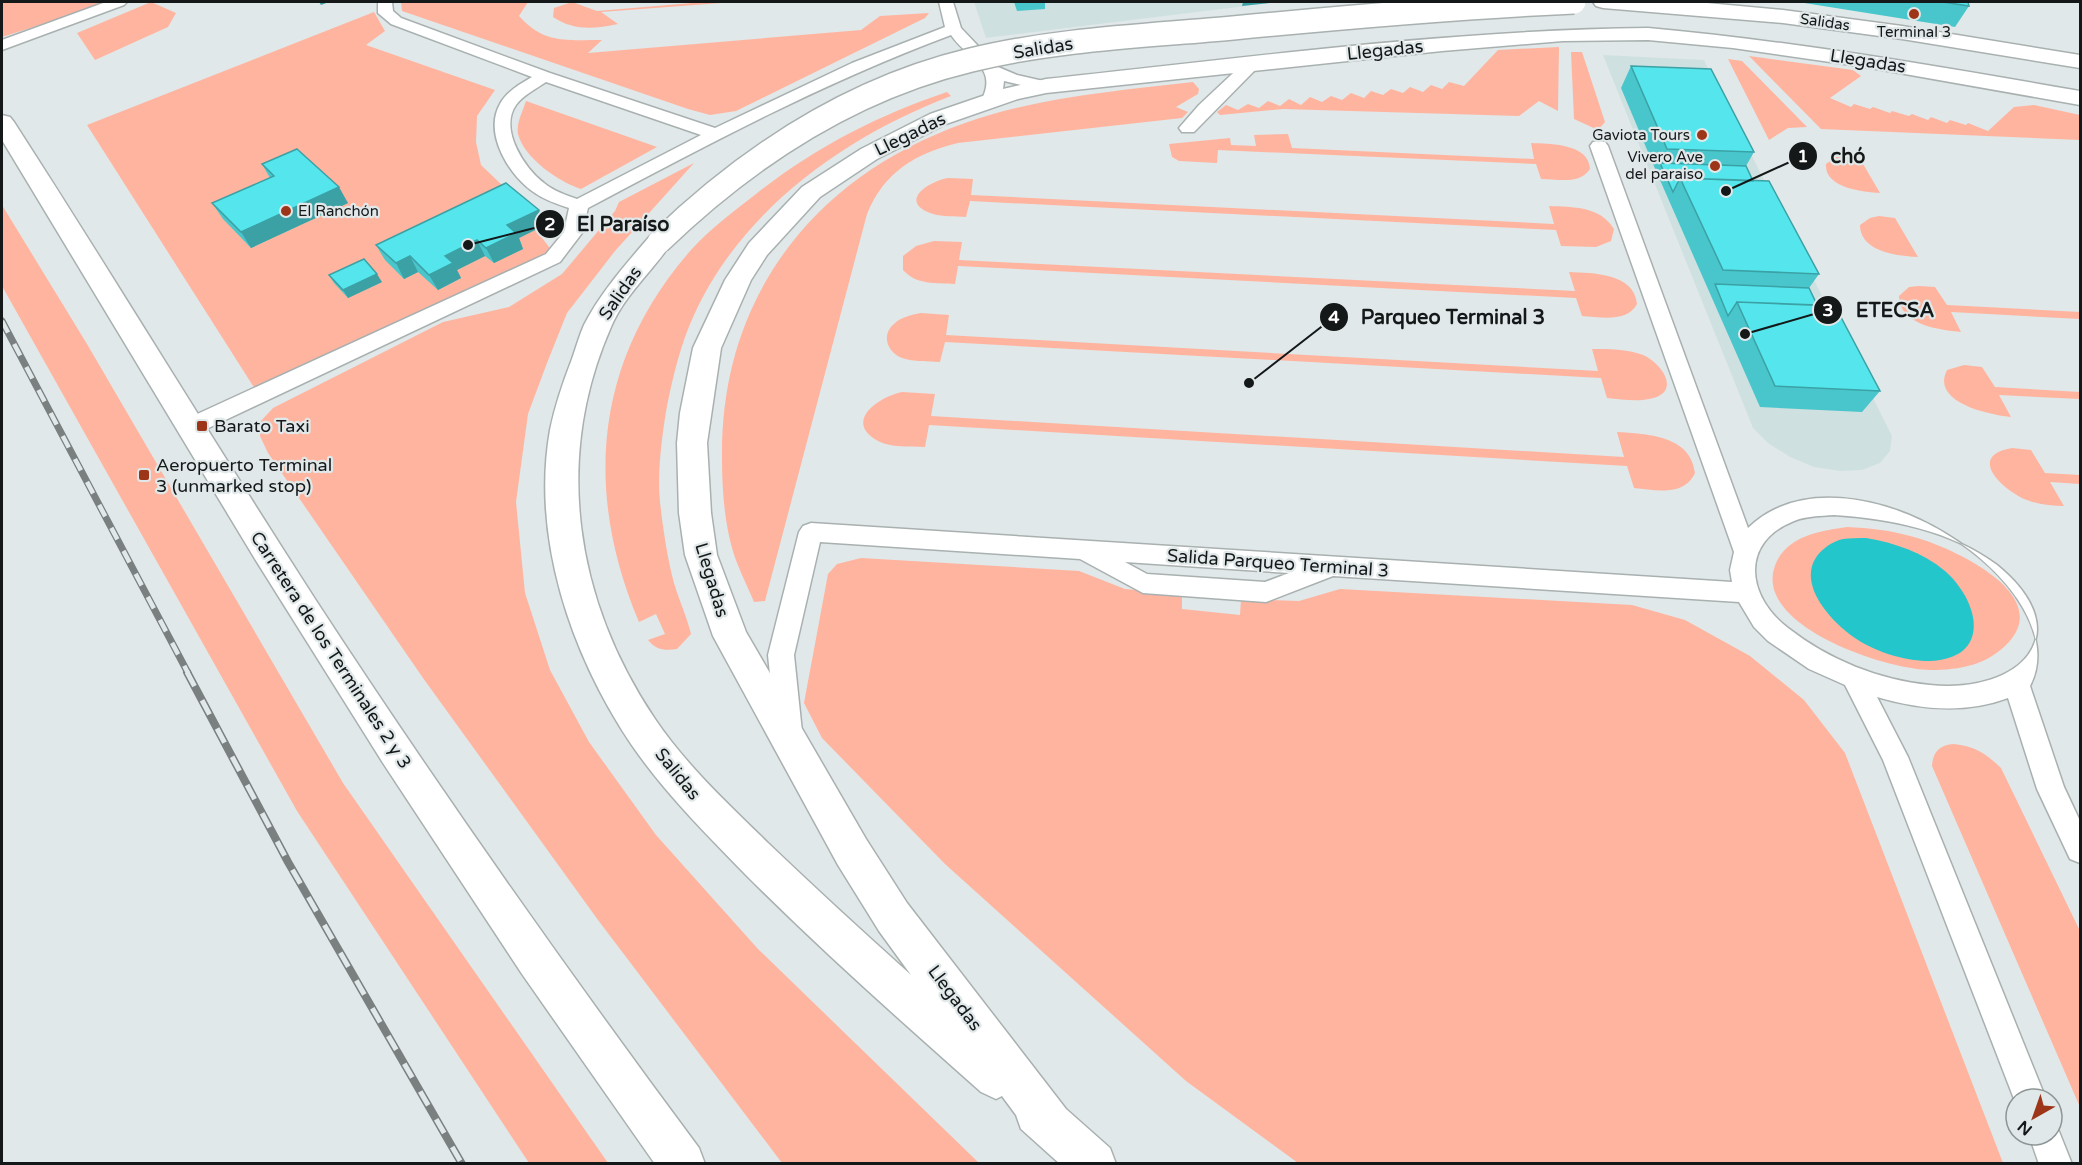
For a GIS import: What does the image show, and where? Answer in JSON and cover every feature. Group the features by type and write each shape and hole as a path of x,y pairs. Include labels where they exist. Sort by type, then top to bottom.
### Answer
{"main road":[{"name":"Salidas","path":"1052,1127 804,907 710,813 644,731 602,661 580,602 566,548 561,488 564,436 578,382 598,325 626,280 659,242 686,213 727,179 806,125 910,79 973,60 1078,43 1479,5 1574,2"},
{"name":"Salidas","path":"1603,2 1686,5 1765,13 1913,34 2080,62"},
{"name":"Llegadas","path":"1052,1127 893,917 852,852 790,746 730,636 701,555 695,513 692,443 707,348 738,280 758,249 811,192 833,175 890,142 938,119 989,101 1046,86 1431,45 1563,35 1648,34 1733,42 1865,60 2080,98"},
{"name":"Carretera de los Terminales 2 y 3","path":"2,122 306,613 437,813 583,1028 683,1164"},
{"path":"1052,1127 1094,1164"}],"lane":[{"path":"2,45 119,2"},
{"path":"386,2 386,13 396,21 544,76 716,134"},
{"path":"946,2 954,29 992,70 998,82 995,93 989,101"},
{"path":"544,76 509,102 504,118 506,144 533,184 555,197 579,205 756,114 905,46 954,29"},
{"path":"1188,128 1252,64"},
{"path":"992,70 1012,79 1046,86"},
{"path":"1599,146 1745,551"},
{"path":"190,427 553,258 573,233 579,205"},
{"path":"1834,506 1871,507 1910,516 1978,542 2010,563 2038,590 2053,615 2054,638 2046,656 2032,671 2016,682 1992,692 1967,697 1933,697 1894,690 1854,678 1817,660 1776,634 1745,593 1741,574 1745,551 1754,536 1785,515 1834,506"},
{"name":"Salida Parqueo Terminal 3","path":"790,746 781,655 811,532 1082,550 1143,583 1266,592 1332,566 1745,593"},
{"path":"1854,678 1894,757 2025,1087"},
{"path":"2016,682 2051,789 2080,850"},
{"path":"2049,1147 2056,1164"}],"shaded area":[{"path":"2,2 112,2 2,37"},
{"path":"151,2 176,13 168,27 95,60 77,33"},
{"path":"401,2 528,2 519,16 537,32 567,40 602,40 588,53 861,30 880,16 929,13 925,18 736,111 710,115 402,11"},
{"path":"572,2 597,11 704,2 735,2 601,12 618,24 592,28 576,27 553,17 554,8"},
{"path":"974,2 1278,2 986,38"},
{"path":"374,12 385,31 366,45 495,90 477,116 476,142 481,165 502,185 552,251 255,389 87,125"},
{"path":"1559,47 1558,111 1539,101 1519,116 1283,109 1220,115 1217,112 1226,105 1238,110 1248,104 1259,108 1268,101 1280,106 1289,99 1301,105 1310,97 1322,102 1331,96 1342,100 1351,93 1364,98 1371,91 1383,95 1391,89 1403,93 1410,87 1423,92 1431,85 1442,89 1449,82 1464,86 1498,50"},
{"path":"1571,52 1582,52 1605,122 1598,130 1574,119"},
{"path":"1603,55 1704,60 1892,436 1890,451 1880,463 1862,470 1840,471 1814,467 1790,457 1768,443 1753,428"},
{"path":"1749,56 1853,70 1861,76 1830,98 1851,107 1854,104 1890,113 1892,111 1909,116 1912,114 1928,120 1931,117 1947,123 1950,120 1966,125 1968,123 1988,131 2014,107 2034,105 2080,115 2080,140 1821,129"},
{"path":"1728,59 1742,61 1807,127 1788,128 1769,140"},
{"path":"1193,82 1199,89 1198,94 1176,107 1188,112 1182,118 958,143 928,152 915,159 903,166 882,187 867,214 765,601 754,602 734,555 725,514 722,458 726,399 738,345 758,295 786,250 822,210 863,175 911,146 965,123 1049,101"},
{"path":"947,92 951,96 873,132 836,155 801,181 769,210 740,242 715,277 694,315 681,348 669,395 659,479 661,512 669,563 691,634 677,649 658,648 648,640 665,634 656,614 639,622 621,573 610,524 606,475 608,427 618,381 634,336 659,292 691,250 739,207 801,162 847,134 896,111"},
{"path":"526,101 657,147 581,189 572,186 544,168 527,152 522,143 518,134 518,126"},
{"path":"1288,134 1292,148 1534,159 1531,143 1557,145 1583,154 1588,160 1590,169 1586,174 1574,179 1541,179 1536,164 1218,150 1217,163 1179,161 1172,157 1169,144 1230,138 1231,145 1256,146 1254,135"},
{"path":"1836,157 1859,157 1880,193 1846,187 1831,179 1826,164"},
{"path":"694,163 615,251 567,313 547,363 528,414 516,502 525,593 550,670 589,742 656,835 758,949 979,1163 782,1163 598,920 423,678 268,453 260,436 260,422 273,408 443,322 509,307 562,274 615,211 619,202"},
{"path":"948,178 973,179 971,195 1554,224 1549,206 1567,207 1594,212 1608,221 1614,229 1611,241 1596,247 1561,246 1556,230 970,201 966,217 933,214 917,204 919,193 924,188"},
{"path":"2,205 87,344 343,783 608,1163 529,1163 297,811 2,286"},
{"path":"1879,216 1895,218 1918,257 1891,254 1873,247 1866,241 1860,225 1870,218"},
{"path":"934,241 962,242 959,260 1575,291 1569,272 1589,273 1611,277 1628,286 1637,304 1627,314 1605,318 1582,316 1576,298 958,266 955,284 920,281 908,275 903,270 903,256 916,246"},
{"path":"1909,287 1935,287 1947,305 2080,312 2080,319 1951,312 1961,332 1942,330 1913,320 1901,306 1899,296"},
{"path":"921,313 949,315 946,335 1598,371 1592,349 1618,350 1637,353 1650,359 1662,371 1667,385 1665,391 1659,396 1644,400 1628,400 1607,398 1601,378 945,342 940,362 902,358 889,348 887,338 890,328 900,320"},
{"path":"1964,365 1982,367 1995,387 2080,392 2080,399 1999,395 2011,417 1977,410 1955,399 1947,391 1944,381 1947,370"},
{"path":"902,392 935,394 931,416 1624,457 1617,432 1641,434 1676,444 1692,460 1695,473 1684,486 1660,490 1634,488 1627,466 929,425 925,447 895,446 878,441 868,434 864,426 864,418 868,411 883,399"},
{"path":"2012,448 2031,450 2045,473 2080,475 2080,484 2050,482 2064,506 2046,505 2027,500 2000,482 1990,466 1991,458 1998,452"},
{"path":"1847,527 1887,531 1927,541 1969,560 1990,574 2007,589 2018,606 2019,623 2009,642 1992,656 1973,665 1930,670 1883,662 1854,652 1825,639 1800,623 1782,605 1773,584 1777,561 1790,545 1798,540 1817,533"},
{"path":"861,558 1079,571 1125,589 1182,594 1182,609 1240,615 1241,599 1299,601 1340,589 1632,605 1685,620 1750,656 1804,700 1845,753 2003,1163 1298,1163 1186,1081 945,864 822,738 804,703 828,574 837,564"},
{"path":"1954,744 1980,752 2001,768 2080,931 2080,1107 1932,766 1938,750"}],"water":[{"path":"1849,538 1866,538 1918,554 1936,564 1957,584 1972,613 1974,627 1971,640 1963,650 1949,658 1929,661 1899,657 1879,651 1860,641 1834,621 1813,589 1812,567 1817,556 1828,545"}],"building":[{"path":"1943,2 1968,2 1969,6"},
{"path":"1631,66 1711,69 1754,152 1667,149"},
{"path":"297,149 339,187 241,232 212,203 274,176 262,164"},
{"path":"1660,163 1746,166 1753,181 1680,178 1673,192"},
{"path":"1680,178 1769,181 1819,274 1723,270"},
{"path":"506,183 539,210 507,225 516,233 486,248 477,240 445,256 453,263 429,275 410,256 396,263 376,245"},
{"path":"364,259 377,274 343,290 329,275"},
{"path":"1715,284 1809,288 1817,305 1737,302 1728,316"},
{"path":"1737,302 1835,306 1880,391 1775,386"}],"railway":[{"path":"2,321 188,673"},
{"path":"187,672 288,862 462,1164"}],"place":[{"name":"Terminal 3","path":"1914,14"},
{"name":"Gaviota Tours","path":"1702,135"},
{"name":"Vivero Ave del paraiso","path":"1715,166"},
{"name":"chó","path":"1726,191"},
{"name":"El Ranchón","path":"286,211"},
{"name":"El Paraíso","path":"468,245"},
{"name":"ETECSA","path":"1745,334"},
{"name":"Parqueo Terminal 3","path":"1249,383"},
{"name":"Barato Taxi","path":"202,426"},
{"name":"Aeropuerto Terminal 3 (unmarked stop)","path":"144,475"}]}
